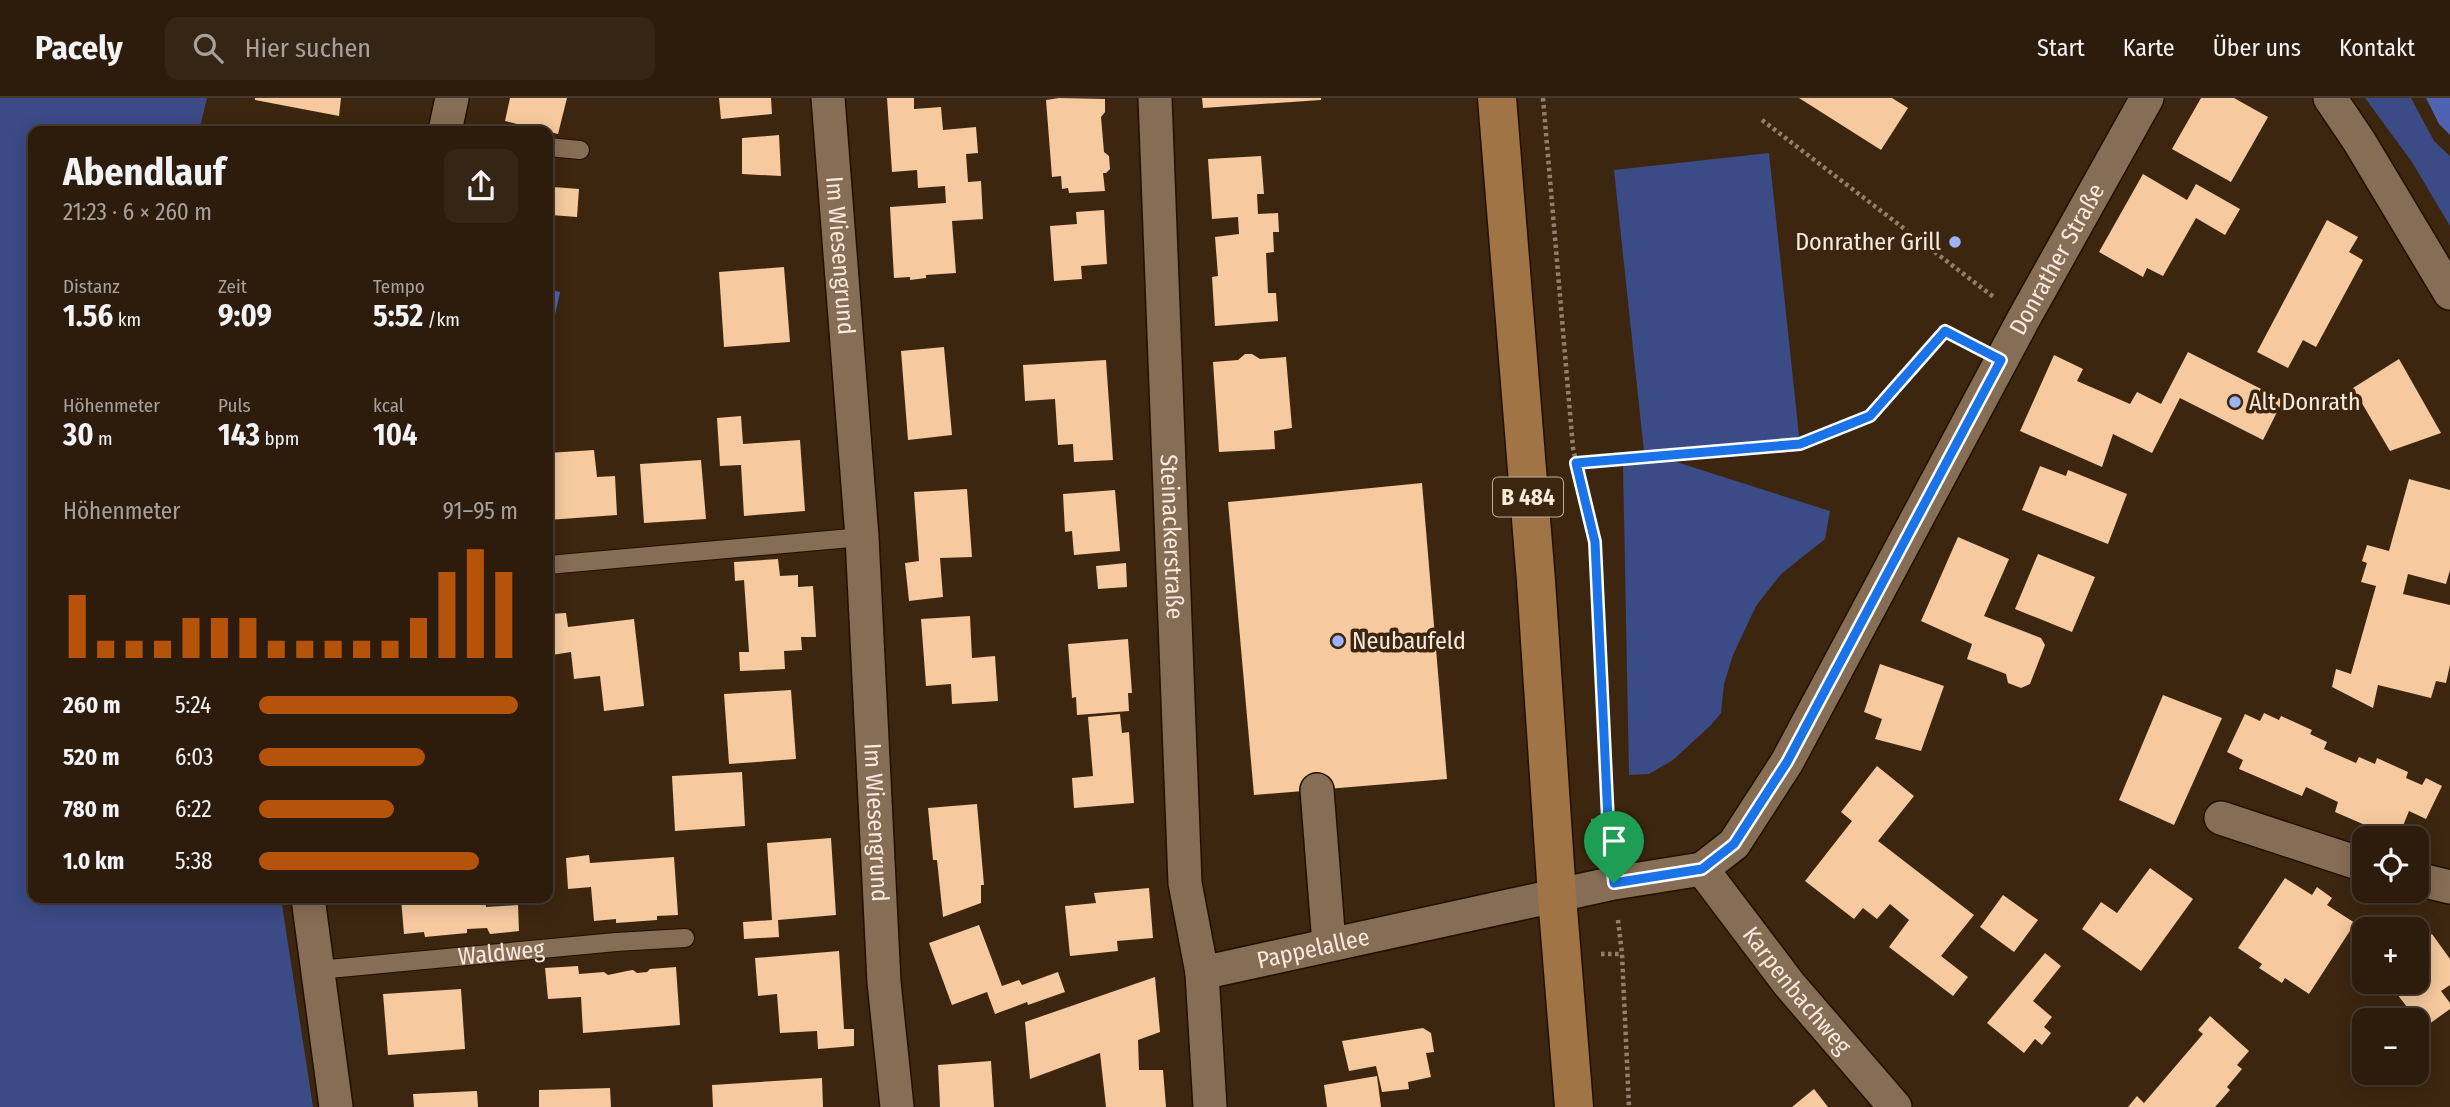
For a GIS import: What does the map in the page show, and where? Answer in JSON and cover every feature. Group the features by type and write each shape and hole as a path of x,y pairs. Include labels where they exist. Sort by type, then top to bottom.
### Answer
{"main road":[{"name":"B 484","path":"1497,98 1536,580 1574,1107"}],"street":[{"path":"446,126 452,98"},
{"name":"Im Wiesengrund","path":"828,98 862,537 884,982 897,1107"},
{"name":"Steinackerstraße","path":"1154,98 1185,883 1202,973"},
{"name":"Donrather Straße","path":"1557,896 1614,883 1702,869 1734,844 1787,762 2001,360 2147,98"},
{"path":"2330,98 2360,141 2450,293"},
{"path":"1317,790 1329,944"},
{"path":"2221,818 2352,861"},
{"name":"Karpenbachweg","path":"1702,869 1789,984 1895,1107"},
{"path":"2429,882 2450,887"},
{"name":"Pappelallee","path":"1202,973 1557,896"},
{"path":"309,903 336,1107"},
{"path":"1202,973 1210,1107"}],"lane":[{"path":"553,147 579,150"},
{"path":"553,565 862,537"},
{"name":"Waldweg","path":"318,971 616,942 685,938"}],"path":[{"path":"1543,98 1573,448 1595,542 1601,619 1608,820 1622,954 1629,1107"},
{"path":"1762,121 2023,320"},
{"path":"1576,463 1800,444 1870,416 1945,331 2001,360"}],"shaded area":[{"path":"0,98 207,98 200,126 28,126 28,903 282,903 313,1107 0,1107"},
{"path":"2365,98 2411,98 2434,141 2450,156 2450,226 2412,162"},
{"path":"2426,98 2450,98 2450,135 2439,124"},
{"path":"1769,153 1800,445 1670,460 1830,511 1825,539 1781,574 1756,606 1733,655 1724,684 1721,713 1673,760 1649,774 1629,775 1623,464 1645,461 1614,170"},
{"path":"553,290 560,292 553,324"}],"building":[{"path":"255,98 341,98 339,116"},
{"path":"510,98 567,98 558,134 553,133 553,126 525,126 505,121"},
{"path":"719,98 771,98 772,114 721,119"},
{"path":"887,98 914,98 914,109 941,107 943,130 976,127 978,153 966,154 968,182 981,181 983,219 952,221 956,273 926,275 926,278 910,280 910,277 894,278 890,207 946,203 945,186 918,188 917,170 892,172"},
{"path":"1202,98 1321,98 1321,100 1203,108"},
{"path":"1799,98 1892,98 1908,108 1881,150"},
{"path":"2201,98 2234,98 2268,117 2231,182 2172,149"},
{"path":"1105,99 1105,112 1101,117 1104,152 1109,156 1110,169 1103,173 1105,191 1069,193 1068,188 1062,189 1061,176 1052,177 1046,100"},
{"path":"779,135 781,176 742,174 742,138"},
{"path":"1261,156 1264,194 1257,194 1258,214 1278,213 1279,232 1273,232 1274,252 1266,253 1268,293 1276,293 1278,321 1215,326 1212,277 1218,276 1215,237 1239,234 1238,217 1212,219 1208,159"},
{"path":"2143,174 2187,200 2196,184 2240,209 2225,235 2196,218 2163,276 2147,268 2143,277 2099,252"},
{"path":"553,187 579,189 577,217 553,215"},
{"path":"1104,210 1107,264 1081,266 1082,279 1054,281 1050,226 1077,224 1076,212"},
{"path":"2327,220 2358,237 2349,252 2363,260 2316,347 2303,340 2288,368 2257,352"},
{"path":"784,267 790,342 724,347 719,272"},
{"path":"944,347 952,435 908,440 901,351"},
{"path":"2188,352 2283,400 2263,440 2180,398 2152,453 2113,434 2102,467 2020,431 2054,355 2083,369 2077,381 2130,404 2137,392 2161,404"},
{"path":"1245,354 1252,354 1260,359 1286,357 1292,428 1274,431 1275,449 1219,452 1213,362 1238,360"},
{"path":"2399,359 2441,433 2390,451 2353,388"},
{"path":"1106,360 1113,460 1074,462 1073,444 1058,445 1055,399 1025,401 1023,365"},
{"path":"741,416 743,444 800,440 805,511 744,516 741,465 720,466 717,418"},
{"path":"594,450 597,477 615,476 617,515 553,520 553,453"},
{"path":"701,460 706,519 644,523 640,464"},
{"path":"2040,466 2066,476 2068,470 2127,494 2108,544 2022,510"},
{"path":"2409,479 2450,490 2450,570 2446,584 2408,574 2403,594 2450,605 2450,665 2446,683 2436,681 2431,698 2378,685 2373,708 2332,687 2336,669 2351,674 2376,586 2361,582 2367,563 2362,561 2367,545 2389,551"},
{"name":"Neubaufeld","path":"1422,483 1447,779 1254,795 1228,502"},
{"path":"967,489 972,557 940,558 943,597 909,601 905,563 919,561 914,492"},
{"path":"1115,490 1120,551 1074,555 1072,531 1065,532 1063,494"},
{"path":"1958,537 2009,559 1984,616 2041,638 2045,645 2030,684 2021,688 2008,683 2006,674 1967,659 1972,644 1921,621"},
{"path":"2038,554 2095,577 2072,632 2015,609"},
{"path":"778,559 780,576 798,575 798,587 813,586 816,637 801,637 802,650 784,651 785,669 740,671 739,652 749,652 744,580 735,581 734,562"},
{"path":"1126,563 1127,587 1098,589 1096,566"},
{"path":"566,613 568,627 634,619 644,706 604,711 600,676 574,679 571,652 553,655 553,614"},
{"path":"970,616 972,658 995,656 998,701 952,704 951,684 926,686 921,619"},
{"path":"1128,639 1132,693 1128,693 1129,711 1077,715 1076,697 1072,698 1068,644"},
{"path":"1880,664 1944,686 1921,751 1875,739 1882,719 1864,712"},
{"path":"791,690 796,759 729,764 724,694"},
{"path":"2163,695 2222,718 2174,825 2119,800"},
{"path":"2264,713 2279,720 2281,716 2312,730 2310,734 2327,742 2324,749 2356,763 2359,757 2375,764 2377,758 2408,772 2406,778 2422,785 2426,778 2442,786 2426,819 2409,811 2403,826 2367,826 2335,812 2338,802 2306,787 2302,796 2239,769 2243,760 2227,752 2245,714 2260,721"},
{"path":"1120,714 1122,733 1129,732 1134,803 1074,808 1072,778 1093,776 1088,717"},
{"path":"1877,766 1914,796 1878,841 1974,915 1941,956 1968,977 1953,996 1889,947 1909,920 1890,904 1877,919 1863,908 1854,919 1805,881 1852,821 1841,812"},
{"path":"742,772 745,826 675,831 672,776"},
{"path":"977,804 984,885 981,885 981,903 943,917 937,860 933,860 928,808"},
{"path":"831,838 836,915 778,920 779,937 744,939 743,922 772,920 767,843"},
{"path":"589,855 590,863 674,857 678,915 657,916 657,920 616,923 616,919 594,921 591,887 568,889 566,858"},
{"path":"2150,868 2193,899 2141,971 2082,929 2101,902 2117,913"},
{"path":"2285,878 2312,895 2317,887 2332,898 2327,905 2352,921 2352,928 2309,994 2285,978 2282,983 2259,968 2262,964 2238,948"},
{"path":"1149,888 1153,938 1117,941 1118,951 1070,956 1065,906 1096,903 1094,893"},
{"path":"2003,895 2038,920 2014,952 1980,927"},
{"path":"401,903 486,903 486,907 518,905 519,931 490,934 487,928 425,937 424,932 404,934"},
{"path":"979,925 1002,986 1019,980 1022,985 1058,972 1065,992 995,1014 987,992 952,1005 929,943"},
{"path":"2432,934 2450,959 2450,985 2441,991 2450,1003 2450,1009 2429,1024 2429,1008 2408,1008 2397,994 2429,994 2429,936"},
{"path":"839,951 844,1029 854,1029 854,1046 818,1049 817,1031 780,1033 777,994 758,996 755,958"},
{"path":"2045,953 2061,966 2033,1001 2052,1017 2044,1027 2051,1033 2042,1045 2035,1039 2024,1053 1987,1023"},
{"path":"578,966 579,974 604,972 608,975 676,967 680,1025 583,1033 581,997 548,999 545,968"},
{"path":"1155,977 1160,1032 1138,1040 1139,1070 1163,1070 1166,1107 1106,1107 1100,1053 1030,1079 1025,1022"},
{"path":"461,989 465,1049 388,1055 383,994"},
{"path":"2210,1016 2249,1051 2237,1065 2242,1069 2227,1087 2230,1090 2215,1107 2128,1107 2137,1096 2144,1103 2203,1034 2198,1030"},
{"path":"1423,1028 1431,1033 1434,1052 1426,1053 1431,1077 1408,1082 1409,1089 1382,1092 1376,1066 1349,1071 1342,1041"},
{"path":"991,1061 994,1107 940,1107 938,1065"},
{"path":"1377,1076 1381,1107 1327,1107 1324,1085"},
{"path":"822,1078 823,1107 713,1107 712,1085"},
{"path":"610,1088 611,1107 539,1107 539,1090"},
{"path":"1814,1089 1828,1107 1792,1107"},
{"path":"477,1091 478,1107 414,1107 413,1094"}],"place":[{"name":"Donrather Grill","path":"1955,242"},
{"name":"Alt Donrath","path":"2235,402"},
{"name":"Neubaufeld","path":"1338,641"}],"route":[{"path":"1945,331 2001,360 1787,762 1734,844 1702,869 1614,883 1608,820 1595,542 1576,463 1800,444 1870,416 1945,331"}]}
